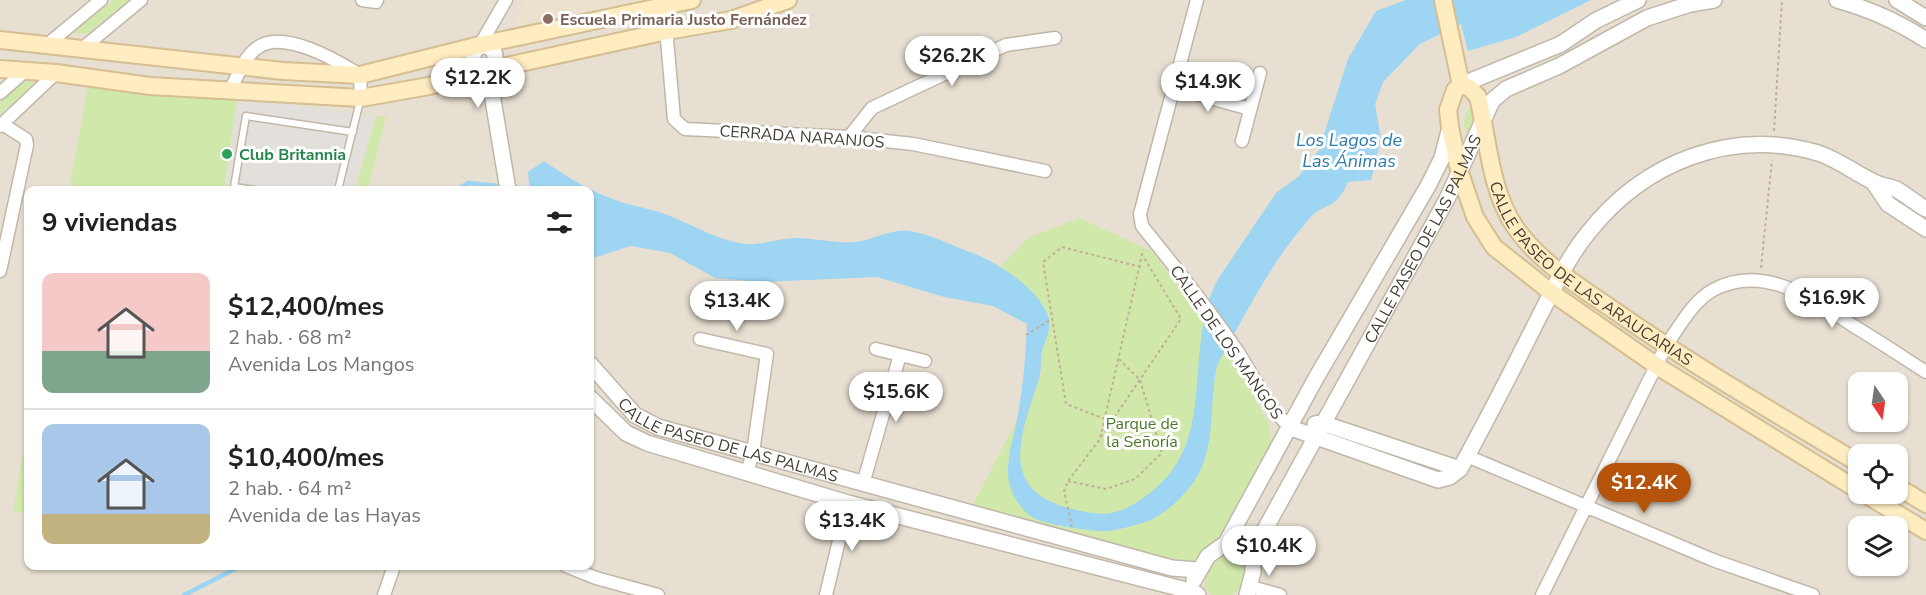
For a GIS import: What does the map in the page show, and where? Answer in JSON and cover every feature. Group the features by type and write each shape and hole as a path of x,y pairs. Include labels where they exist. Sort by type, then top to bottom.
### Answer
{"main road":[{"path":"0,40 242,67 360,75 480,45 666,3 692,0"},
{"path":"0,69 56,73 150,86 361,98 429,86 488,70 667,31 731,20 788,0"},
{"path":"1443,0 1461,85"},
{"name":"CALLE PASEO DE LAS ARAUCARIAS","path":"1461,85 1470,88 1478,97 1501,201 1515,226 1531,247 1562,275 1666,346 1848,457"},
{"name":"CALLE PASEO DE LAS PALMAS","path":"1450,127 1448,110 1455,90 1461,85"},
{"name":"CALLE PASEO DE LAS ARAUCARIAS","path":"1450,127 1459,170 1475,217 1494,247 1552,293 1657,366 1848,484"},
{"path":"1908,493 1926,504"},
{"path":"1881,504 1926,531"}],"street":[{"path":"48,44 101,0"},
{"path":"83,48 141,0"},
{"path":"362,0 375,3 377,0"},
{"path":"506,0 473,55 474,62 479,68 488,70 507,186"},
{"path":"1142,226 1140,214 1197,0"},
{"path":"1461,85 1553,48 1595,21 1638,0"},
{"name":"CALLE PASEO DE LAS PALMAS","path":"1249,591 1253,551 1447,199 1492,101 1506,89 1559,66 1647,18 1690,4 1714,0"},
{"path":"1837,0 1896,21 1926,40"},
{"path":"1897,0 1926,18"},
{"name":"CERRADA NARANJOS","path":"666,3 674,119 679,126 685,129 849,137 913,144 1046,171"},
{"path":"849,137 872,108 1006,45 1055,38"},
{"path":"230,91 242,67 257,47 271,42 290,44 330,56 360,75 361,98"},
{"path":"0,93 25,71"},
{"path":"0,271 2,250 27,145 26,139 1,125 56,73"},
{"path":"1242,141 1260,73"},
{"path":"1174,88 1250,110"},
{"name":"CALLE PASEO DE LAS PALMAS","path":"594,402 626,433 647,444 848,503 1196,593 1197,570 1208,556 1226,543 1291,428 1316,378 1428,186 1442,158 1450,127"},
{"path":"1291,428 1438,480 1450,477 1464,462 1552,293 1586,234 1636,184 1666,166 1698,153 1737,146 1774,144 1818,153 1850,167 1874,183 1895,189 1926,209"},
{"path":"1874,183 1888,204 1926,229"},
{"name":"CALLE DE LOS MANGOS","path":"1142,226 1199,296 1239,354 1276,415 1291,428"},
{"path":"1542,595 1666,346 1691,308 1713,291 1736,282 1760,280 1783,285 1806,294 1926,372"},
{"path":"700,339 767,354 753,452 747,473"},
{"path":"876,349 925,361"},
{"path":"863,484 900,355"},
{"name":"CALLE PASEO DE LAS PALMAS","path":"594,369 635,415 658,428 753,452 1172,568 1197,570"},
{"path":"1291,428 1322,423 1464,462 1587,507 1713,560 1813,595"},
{"path":"900,516 906,496"},
{"path":"826,595 848,503"},
{"path":"384,595 393,570"},
{"path":"576,570 596,578 658,595"},
{"path":"1249,591 1280,595"}],"lane":[{"path":"339,186 361,98"},
{"path":"234,186 246,116 353,132"}],"path":[{"path":"1100,439 1141,267 1142,226"},
{"path":"1105,419 1066,404 1042,262 1062,247 1141,267"},
{"path":"1073,530 1064,491 1068,482 1181,319 1143,256"},
{"path":"1026,335 1050,320"},
{"path":"1068,482 1106,489 1135,479 1162,453 1140,380 1119,359"}],"shaded area":[{"path":"0,0 1926,0 1926,595 0,595"},
{"name":"Escuela Primaria Justo Fernández","path":"526,0 658,0 506,37"},
{"path":"237,98 376,116 356,186 225,186"}],"green space":[{"path":"113,0 129,0 87,34 73,33"},
{"name":"Club Britannia","path":"89,80 386,117 369,186 70,186"},
{"path":"25,81 36,83 0,114 0,102"},
{"path":"1469,108 1474,113 1478,125 1470,134 1466,132 1463,123"},
{"name":"Parque de la Señoría","path":"1079,218 1152,251 1236,362 1268,423 1273,446 1265,462 1229,522 1195,563 1064,535 970,510 1041,374 1041,355 1048,330 1018,279 1000,267 1028,238"},
{"path":"24,446 24,513 13,511"},
{"path":"1221,556 1245,565 1244,582 1233,595 1211,595 1204,586 1207,573"}],"water":[{"name":"Los Lagos de Las Ánimas","path":"1406,0 1591,0 1516,37 1468,51 1461,24 1420,44 1383,82 1375,104 1381,139 1371,180 1348,182 1339,198 1315,213 1295,236 1259,289 1217,365 1211,429 1205,459 1199,474 1185,493 1173,504 1146,522 1108,531 1081,529 1038,520 1024,510 1018,502 1009,483 1008,466 1018,415 1027,324 993,306 944,297 877,277 762,282 715,278 670,253 631,246 594,258 594,191 670,216 724,239 747,244 796,238 856,242 897,231 910,231 924,234 978,255 1003,269 1027,287 1037,297 1049,319 1041,354 1040,376 1022,438 1020,456 1023,473 1031,487 1046,499 1091,513 1118,511 1146,496 1169,474 1184,449 1192,423 1201,336 1207,307 1218,279 1276,193 1299,176 1319,150 1348,59 1376,11"},
{"name":"Los Lagos de Las Ánimas","path":"544,161 584,186 530,186 528,172"}],"waterway":[{"path":"463,186 468,183 499,186"},
{"path":"184,595 233,570"}],"place":[{"name":"Escuela Primaria Justo Fernández","path":"548,19"},
{"name":"Club Britannia","path":"227,154"}]}
